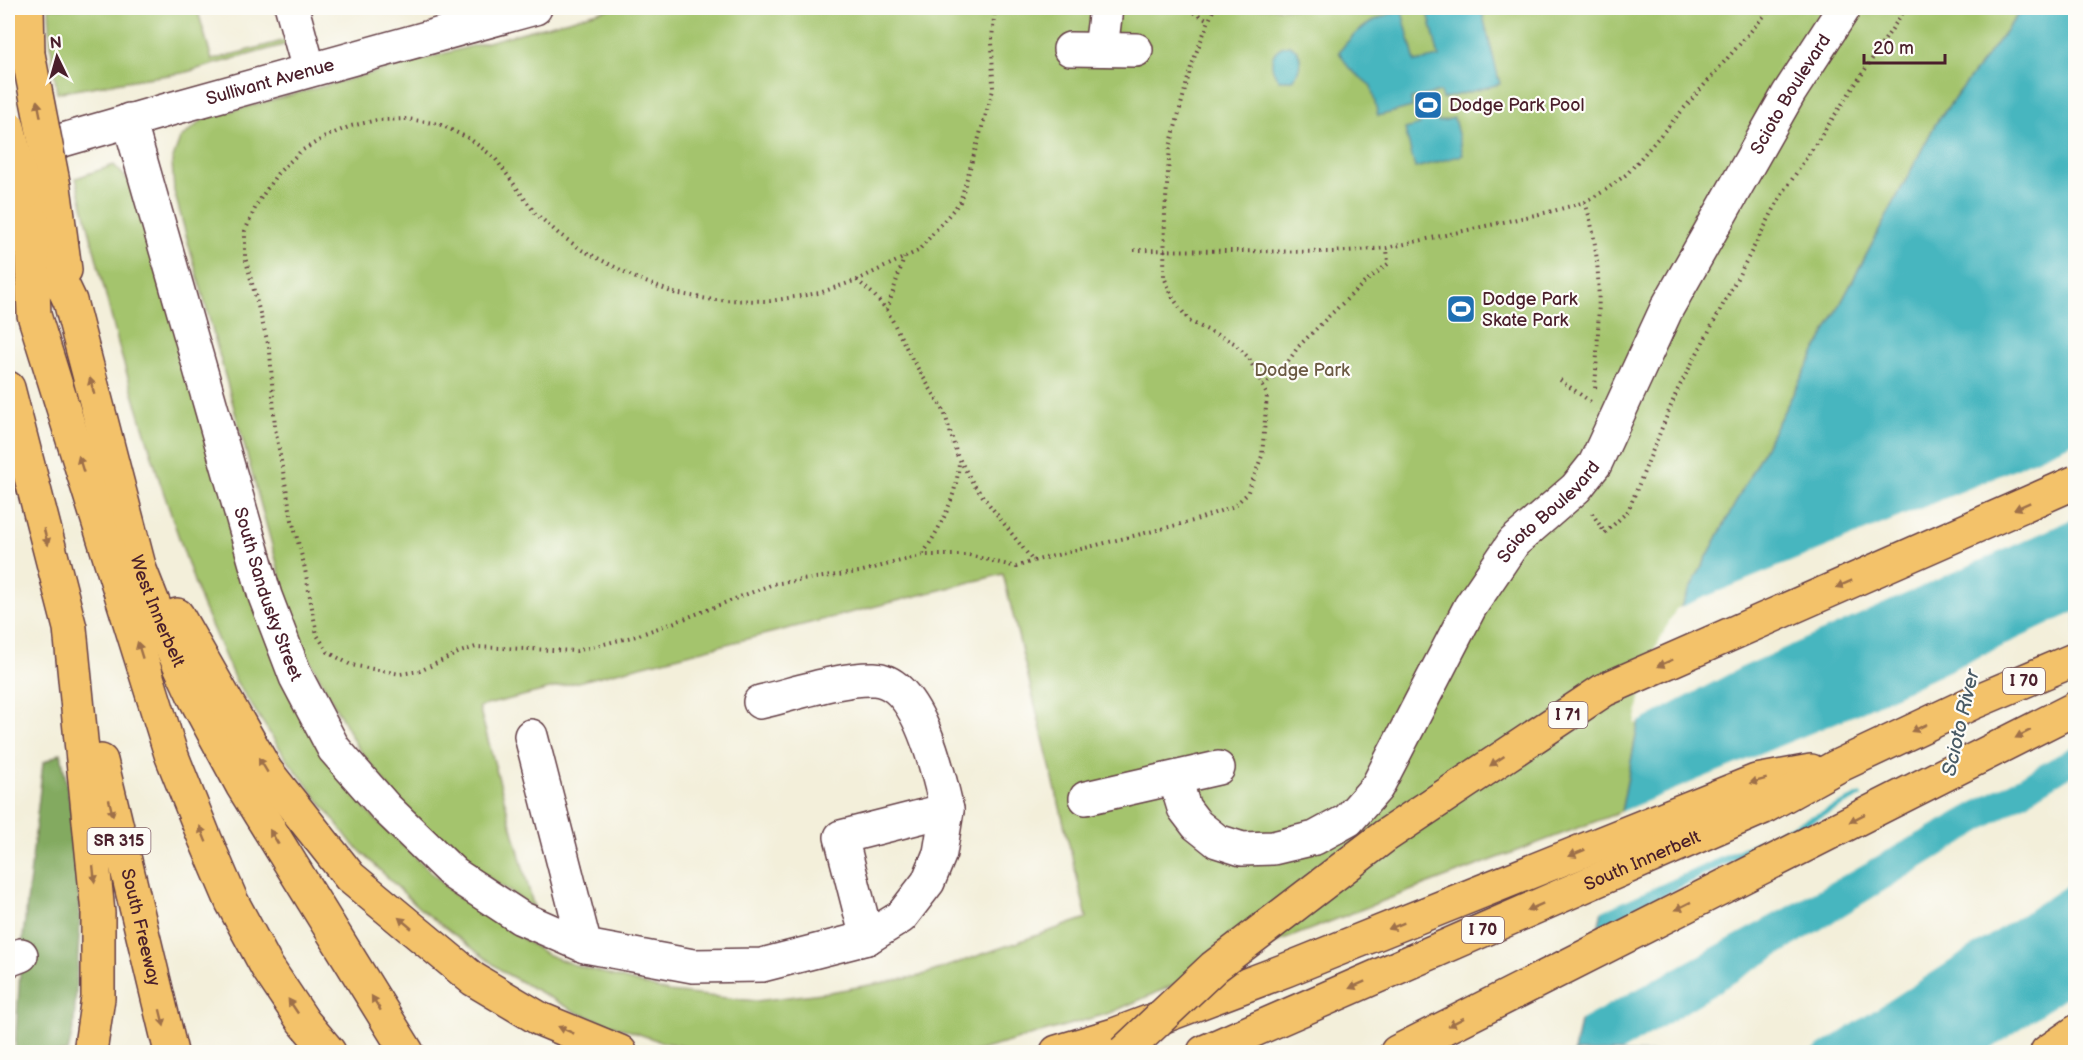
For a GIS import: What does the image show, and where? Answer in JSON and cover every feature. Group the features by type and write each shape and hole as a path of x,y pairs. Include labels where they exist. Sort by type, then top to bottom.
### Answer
{"highway":[{"path":"27,8 36,199 34,315 171,753 205,839 232,902 267,967 303,1021 329,1053"},
{"path":"8,127 36,199"},
{"name":"West Innerbelt","path":"36,199 70,301 140,570 165,633 196,700 242,785 407,1053"},
{"name":"SR 315","path":"8,388 70,628"},
{"name":"I 71","path":"1124,1053 1214,967 1385,836 1604,690 2076,482"},
{"path":"134,542 266,771 350,877 473,979 540,1019 620,1053"},
{"path":"70,628 98,913 98,998 90,1053"},
{"name":"South Freeway","path":"70,628 128,881 171,1053"},
{"name":"South Innerbelt","path":"1204,1053 1762,808 1836,767 1972,703 2076,658"},
{"path":"1397,1053 2076,708"},
{"path":"1057,1053 1114,1035 1275,974 1756,781 1836,767"},
{"path":"2047,1053 2076,1032"}],"street":[{"path":"292,8 309,70"},
{"name":"Sullivant Avenue","path":"8,156 309,70 478,15 535,8"},
{"path":"1106,8 1085,49 1136,50"},
{"name":"Scioto Boulevard","path":"1175,778 1184,808 1197,825 1216,841 1242,849 1273,848 1315,838 1348,820 1377,787 1470,607 1514,542 1576,488 1596,464 1667,308 1790,93 1844,8"},
{"name":"South Sandusky Street","path":"129,120 265,596 296,677 334,749 386,808 454,874 521,918 585,946 693,966 762,964 867,938 901,917 928,882 940,853 947,810"},
{"path":"760,702 844,682 876,679 898,688 920,722 931,748 947,810 841,837 867,938"},
{"path":"531,736 585,946"},
{"path":"1086,798 1218,768"}],"path":[{"path":"995,8 992,38 993,90 960,202 918,251 857,280 819,293 770,301 714,300 674,293 638,279 592,255 559,234 535,213 495,158 470,139 439,124 408,119 377,120 351,126 327,136 301,152 277,174 257,204 245,231 245,257 270,351 275,428 292,520 304,564 317,635 328,652 351,665 400,674 420,671 476,647 576,651 636,636 773,584 859,572 923,555 969,555 1016,567 1193,521 1234,506 1247,494 1262,456 1267,396 1249,358 1234,343 1189,321 1173,298 1164,277 1165,212 1170,147 1192,63 1214,8"},
{"path":"1134,250 1332,252 1387,248 1585,202 1628,174 1771,8"},
{"path":"1576,488 1605,533 1628,511 1677,391 1781,196 1906,8"},
{"path":"1560,380 1594,404 1598,265 1595,239 1585,202"},
{"path":"1263,386 1282,371 1298,347 1328,317 1388,264 1387,248"},
{"path":"887,310 904,258"},
{"path":"857,280 887,310 912,359 944,411 960,460 974,485 1033,561"},
{"path":"923,555 936,535 950,505 958,483 960,460"}],"green space":[{"path":"49,8 197,8 212,60 290,39 291,43 183,73 57,93"},
{"name":"Dodge Park","path":"613,8 2023,8 1936,123 1650,665 1621,812 1214,967 1110,1013 974,1052 709,1052 662,1042 578,1013 505,973 419,908 351,842 286,758 235,680 201,602 160,482 120,351 76,178 114,165 137,189 316,743 365,809 455,895 546,954 572,964 669,992 756,1001 830,992 920,976 1087,918 1003,574 479,707 534,908 463,861 409,814 356,745 297,636 174,191 172,161 180,139 205,118"},
{"path":"61,753 75,830 80,920 74,1025 68,1052 15,1052 21,955 43,763"}],"water":[{"path":"1427,8 1481,8 1500,84 1442,99 1440,92 1411,99 1412,107 1378,116 1371,86 1349,68 1339,52 1366,25 1383,16 1402,11 1415,62 1439,57"},
{"name":"Scioto River","path":"2023,8 2075,8 2075,1052 1574,1052 1650,665 1936,123"},
{"path":"1290,45 1300,56 1298,71 1293,80 1279,80 1273,69 1272,58 1278,49"},
{"path":"1435,114 1438,122 1454,118 1463,155 1415,168 1405,129 1420,125 1418,119"}],"pier":[{"path":"2075,442 2075,518 1740,668 1635,724 1647,664 1676,609 1985,482"},
{"path":"2075,612 2075,745 1577,1022 1595,930 1862,797 1861,793 1598,913 1618,813 1855,715"},
{"path":"2075,774 2075,880 1810,1052 1621,1052"},
{"path":"2075,991 2075,1052 1987,1052"}],"place":[{"name":"Dodge Park Pool","path":"1428,105"},
{"name":"Dodge Park Skate Park","path":"1461,309"}]}
